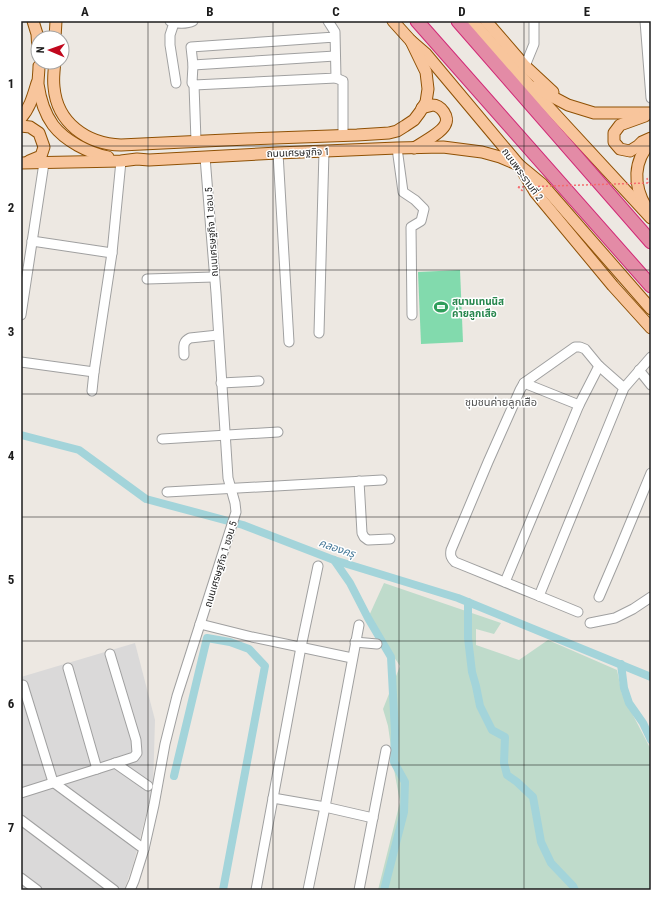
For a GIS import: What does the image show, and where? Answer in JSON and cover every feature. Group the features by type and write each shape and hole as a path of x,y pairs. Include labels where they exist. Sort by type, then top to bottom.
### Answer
{"highway":[{"name":"ถนนพระรามที่ 2","path":"417,21 651,286"},
{"path":"458,21 651,242"}],"main road":[{"name":"ถนนพระรามที่ 2","path":"393,21 411,41 426,54 519,165 535,192 613,286 651,328"},
{"path":"486,21 525,66 568,105"},
{"path":"473,22 651,218"},
{"name":"ถนนเศรษฐกิจ 1","path":"55,70 54,87 57,104 69,124 87,137 104,143 112,144 389,133 397,131 414,120 426,102 428,90 426,72 411,41"},
{"path":"21,118 26,112 33,98 38,82 39,70"},
{"path":"39,70 38,84 45,111 53,125 62,134 75,144 98,155 112,158 137,159"},
{"path":"528,84 548,93 568,105 594,113 651,113"},
{"path":"414,148 440,130 446,122 445,113 438,107 431,105 422,108"},
{"path":"651,113 620,125 614,133 614,142 620,149 630,151 642,142 651,138"},
{"path":"21,126 30,127 39,133 44,147 41,156 23,163"},
{"path":"651,142 641,156 637,170 637,184 639,195 651,218"},
{"name":"ถนนเศรษฐกิจ 1","path":"23,163 121,161 137,159 149,160 397,148 443,147 482,152 500,157 519,165 542,184 651,309"}],"street":[{"path":"176,83 170,45 172,22 190,23 193,21"},
{"path":"328,21 335,32 336,78"},
{"path":"525,66 534,44 534,21"},
{"path":"645,21 651,98"},
{"path":"196,141 191,47 335,37"},
{"path":"193,65 335,56"},
{"path":"194,85 336,78 343,81 343,135"},
{"path":"397,148 403,192 424,209 421,221 411,227 412,315"},
{"path":"319,333 324,151"},
{"path":"278,153 289,342"},
{"name":"ถนนเศรษฐกิจ 1 ซอน 5","path":"130,890 144,849 177,696 236,512 228,478 206,157"},
{"path":"92,391 112,253 121,161"},
{"path":"21,316 44,163"},
{"path":"32,241 112,253"},
{"path":"147,279 214,277"},
{"path":"184,355 185,341 190,338 218,335"},
{"path":"578,612 455,562 451,558 450,554 488,462 524,383 575,346 585,350 599,366 624,388"},
{"path":"539,596 624,388 651,357"},
{"path":"21,362 94,372"},
{"path":"505,582 579,405 599,366"},
{"path":"639,370 651,384"},
{"path":"221,383 259,380"},
{"path":"524,383 579,405"},
{"path":"162,439 278,432"},
{"path":"599,597 651,472"},
{"path":"167,492 230,487 382,480"},
{"path":"359,481 362,533 368,540 390,539"},
{"path":"256,890 301,647 318,566"},
{"path":"590,623 615,618 650,599"},
{"path":"200,624 252,637 352,658"},
{"path":"308,890 359,625"},
{"path":"355,642 377,644"},
{"path":"21,793 134,757 137,748 136,740 110,654"},
{"path":"68,668 97,769"},
{"path":"23,685 53,782 144,849"},
{"path":"359,890 386,750"},
{"path":"115,763 148,786"},
{"path":"273,798 325,807 373,818"},
{"path":"21,820 114,890"},
{"path":"21,878 36,890"}],"path":[{"path":"518,187 648,183"}],"shaded area":[{"path":"135,643 155,720 153,788 133,865 124,890 21,890 21,677"}],"green space":[{"name":"สนามเทนนิส ค่ายลูกเสือ","path":"460,270 463,342 421,344 418,272"},
{"path":"384,583 501,623 494,634 476,629 476,645 519,660 548,640 617,670 622,694 651,749 651,890 378,890 400,802 388,726 383,709 400,666 368,618"}],"waterway":[{"name":"คลองครุ","path":"21,435 79,450 146,499 243,525 334,560 458,598 651,677"},
{"path":"334,560 350,583 368,618 391,657 395,732 394,762 405,782 404,812 384,890"},
{"path":"468,602 468,638 472,672 480,706 492,730 505,737 504,763 507,775 533,797 541,842 551,863 575,890"},
{"path":"174,776 207,638 230,642 249,649 265,666 223,890"},
{"path":"621,664 624,688 629,703 643,723 651,740"}],"place":[{"name":"สนามเทนนิส ค่ายลูกเสือ","path":"441,307"}],"district":[{"name":"ชุมชนค่ายลูกเสือ","path":"501,402"}]}
